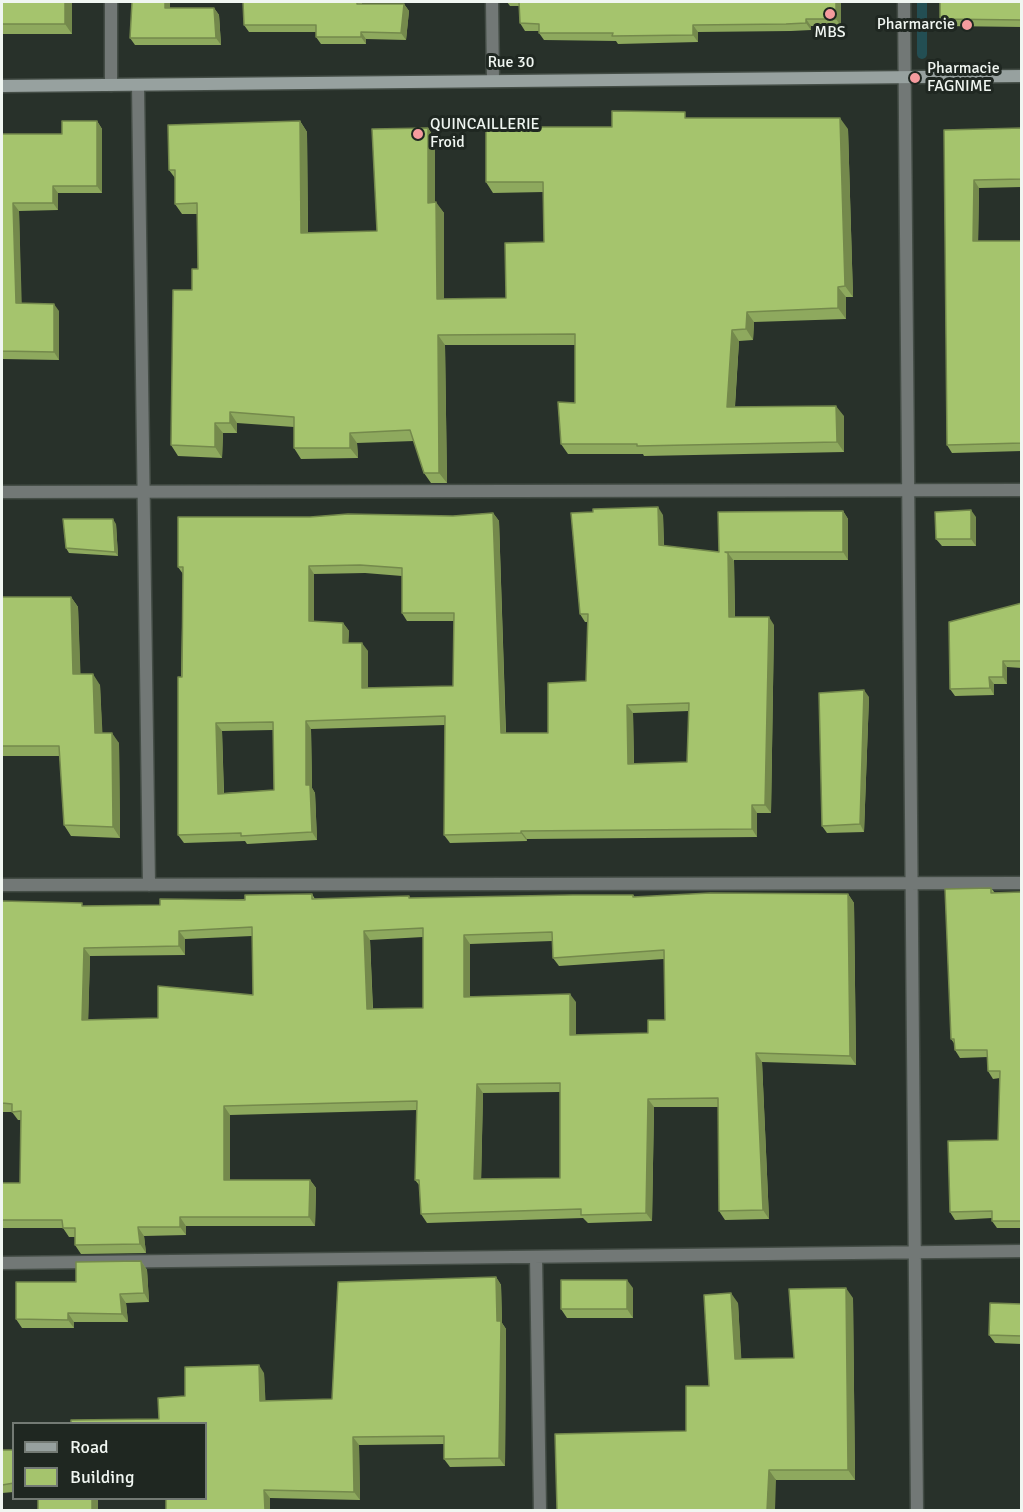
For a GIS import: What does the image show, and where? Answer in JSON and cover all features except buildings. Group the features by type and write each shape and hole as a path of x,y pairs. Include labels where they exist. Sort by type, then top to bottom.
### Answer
{"main road":[{"name":"Rue 30","path":"2,86 1022,76"}],"street":[{"path":"111,2 111,85"},
{"path":"492,2 493,80"},
{"path":"904,2 917,1510"},
{"path":"138,85 149,885"},
{"path":"2,492 1022,490"},
{"path":"2,885 1022,883"},
{"path":"2,1263 1022,1251"},
{"path":"536,1257 540,1510"}],"waterway":[{"path":"922,2 922,54"}],"place":[{"name":"MBS","path":"830,14"},
{"name":"Pharmarcie","path":"967,25"},
{"name":"Pharmacie FAGNIME","path":"915,78"},
{"name":"QUINCAILLERIE Froid","path":"418,134"}]}
